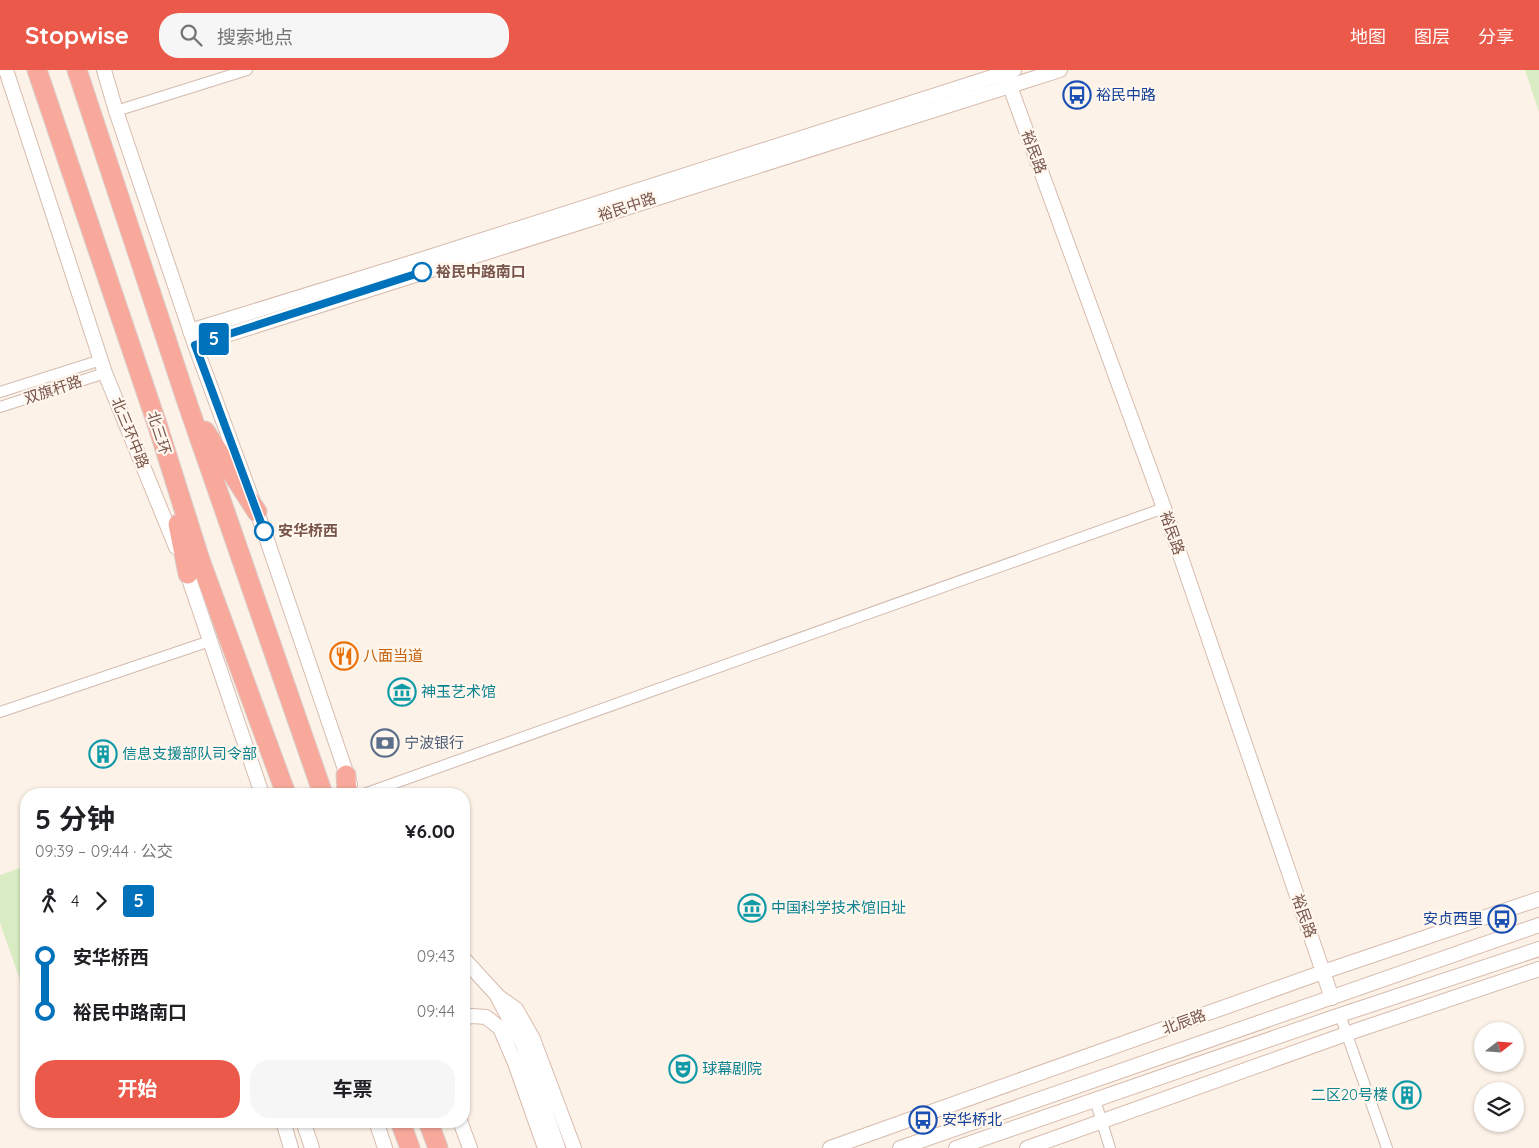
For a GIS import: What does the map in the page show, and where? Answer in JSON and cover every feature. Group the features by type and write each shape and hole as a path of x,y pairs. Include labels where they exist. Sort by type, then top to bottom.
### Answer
{"highway":[{"name":"北三环","path":"37,70 158,427 200,560 284,788"},
{"path":"77,70 188,405 321,788"},
{"path":"82,70 92,113"},
{"path":"188,405 256,512"},
{"path":"158,427 188,574"},
{"path":"346,775 347,788"},
{"path":"403,1128 410,1148"},
{"path":"431,1128 438,1148"}],"street":[{"name":"北三环中路","path":"6,70 105,373 188,574 260,788"},
{"path":"104,70 190,331 256,512 346,775 352,788"},
{"path":"116,111 247,70"},
{"name":"裕民中路","path":"190,331 1008,75 1060,70"},
{"name":"裕民中路","path":"195,345 1008,75"},
{"name":"裕民路","path":"1008,75 1164,508 1332,998"},
{"path":"0,392 101,360"},
{"name":"双旗杆路","path":"0,407 105,373"},
{"path":"381,788 1164,508"},
{"path":"0,712 210,641"},
{"name":"北辰路","path":"830,1148 1323,972 1539,898"},
{"name":"北辰路","path":"900,1148 1539,925"},
{"path":"956,1148 1340,1015 1539,949"},
{"path":"470,966 496,994 516,1009 533,1039 574,1148"},
{"path":"1027,1148 1346,1034 1539,969"},
{"path":"496,994 523,1045 558,1148"},
{"path":"1340,1015 1387,1148"},
{"path":"470,1016 486,1017 500,1028 546,1148"},
{"path":"1095,1100 1110,1148"},
{"path":"284,1128 291,1148"},
{"path":"296,1128 303,1148"},
{"path":"305,1128 312,1148"},
{"path":"378,1128 385,1148"},
{"path":"463,1128 470,1148"}],"green space":[{"path":"1525,70 1539,70 1539,112"},
{"path":"20,868 20,980 0,923 0,875"}],"bus line":[{"name":"5","path":"264,531 195,345 422,272"}],"place":[{"name":"裕民中路","path":"1077,95"},
{"name":"裕民中路南口","path":"422,272"},
{"name":"安华桥西","path":"264,531"},
{"name":"八面当道","path":"344,656"},
{"name":"神玉艺术馆","path":"402,692"},
{"name":"宁波银行","path":"385,743"},
{"name":"信息支援部队司令部","path":"103,754"},
{"name":"中国科学技术馆旧址","path":"752,908"},
{"name":"安贞西里","path":"1502,919"},
{"name":"球幕剧院","path":"683,1069"},
{"name":"二区20号楼","path":"1407,1095"},
{"name":"安华桥北","path":"923,1120"}]}
